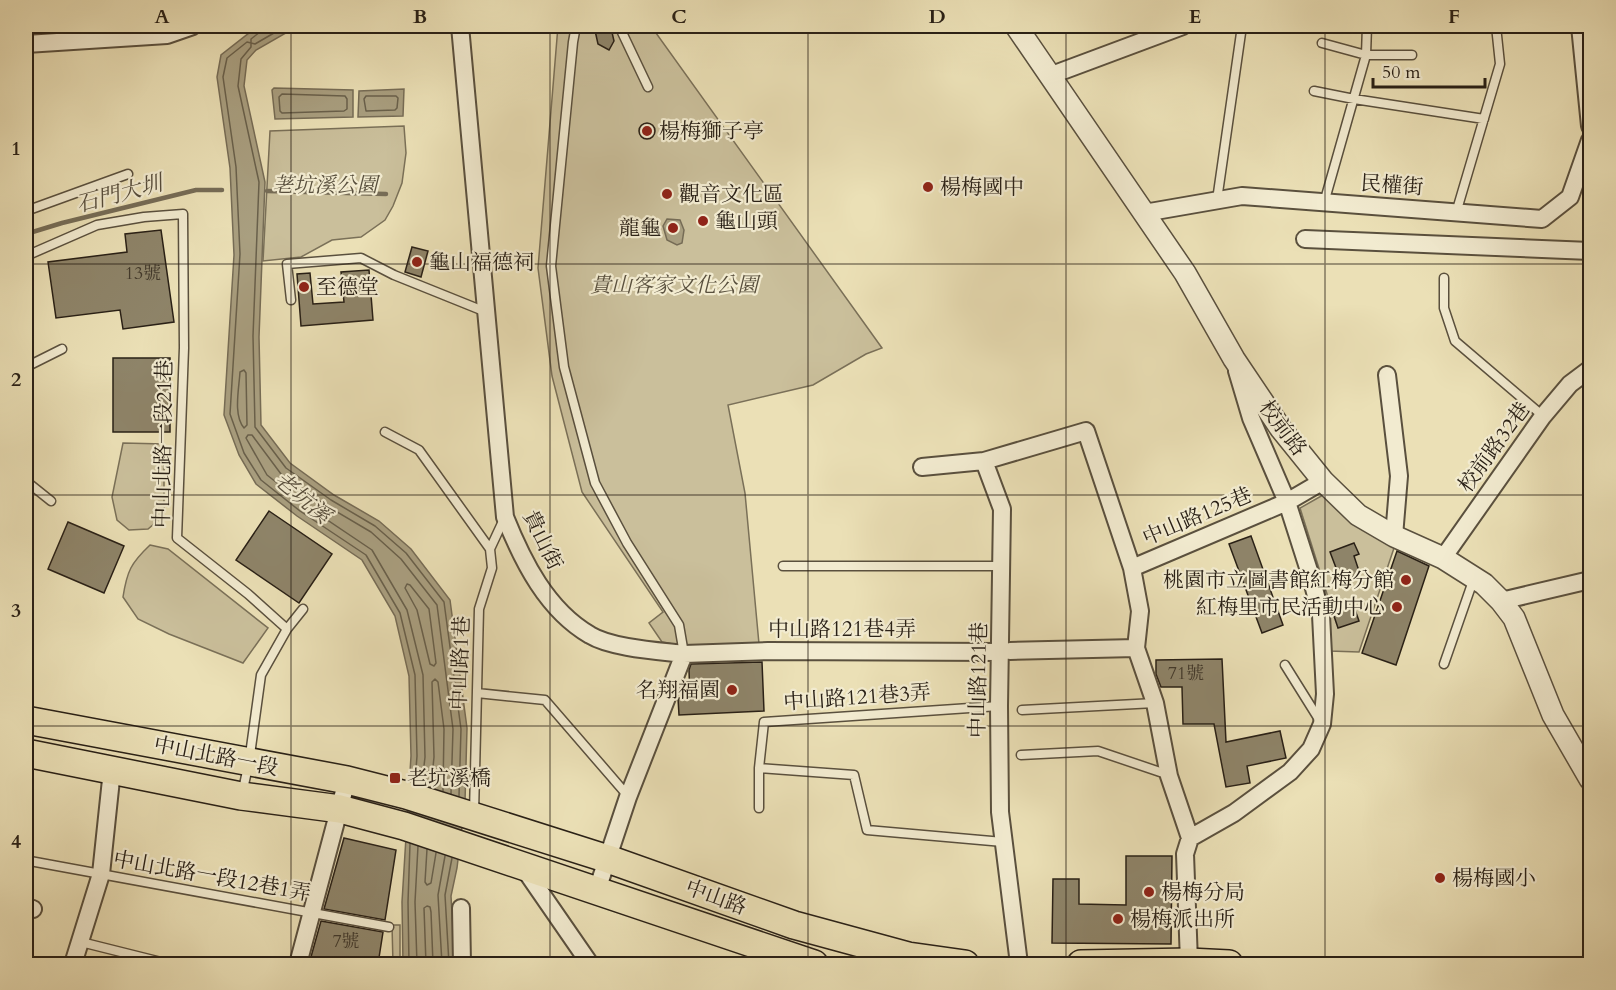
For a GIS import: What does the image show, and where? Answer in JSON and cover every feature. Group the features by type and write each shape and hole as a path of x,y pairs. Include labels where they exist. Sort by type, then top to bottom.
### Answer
{"main road":[{"name":"中山北路一段","path":"26,720 347,780 406,795 472,816"},
{"name":"中山北路一段","path":"26,753 241,796 340,809 465,845"},
{"name":"中山路","path":"472,816 608,859 794,925 908,956 965,964"},
{"name":"中山路","path":"465,845 597,890 784,960 814,964"},
{"path":"1081,964 1190,962 1229,964"}],"street":[{"path":"26,44 167,35 193,26"},
{"name":"貴山街","path":"459,26 505,517 518,550 545,594 559,611 591,636 626,646 684,654"},
{"name":"校前路","path":"1016,26 1185,273 1234,359 1281,429 1323,481 1358,515 1394,536 1443,558 1484,584 1514,618 1553,715 1590,779"},
{"path":"1049,76 1183,26"},
{"path":"1580,26 1590,126"},
{"name":"民權街","path":"1144,213 1242,196 1542,219 1570,196 1590,140"},
{"path":"1305,239 1590,251"},
{"name":"中山路125巷","path":"1190,838 1234,813 1290,772 1311,749 1322,724 1325,694 1321,615 1311,577 1287,502 1251,418 1234,359"},
{"name":"校前路32巷","path":"1443,558 1543,416 1570,384 1590,369"},
{"path":"1387,375 1399,476 1394,536"},
{"path":"922,467 984,461 1086,431 1132,568"},
{"name":"中山路121巷","path":"984,461 1002,509 1001,566 1005,651 999,706 1000,812 1020,964"},
{"name":"中山路125巷","path":"1190,962 1185,854 1190,838 1169,776 1155,703 1136,648 1140,611 1132,568 1287,502 1323,481"},
{"path":"1501,601 1590,580"},
{"path":"1005,651 1136,648"},
{"name":"中山路121巷4弄","path":"684,654 768,651 1005,651"},
{"path":"597,890 628,796 684,654"},
{"path":"73,964 101,874 112,770"},
{"path":"298,964 347,780"},
{"path":"523,866 590,964"},
{"path":"461,908 462,964"},
{"path":"784,960 794,925"}],"lane":[{"path":"576,26 570,64 551,266 564,367 595,483 627,543 679,625 684,654"},
{"path":"620,26 648,87"},
{"path":"1217,201 1242,26"},
{"path":"1324,203 1366,55 1367,26"},
{"path":"1456,213 1500,64 1496,26"},
{"path":"1322,42 1366,55 1412,56"},
{"path":"1314,91 1484,119"},
{"path":"26,211 128,174"},
{"name":"中山北路一段21巷","path":"26,256 98,225 144,217 183,214 184,348 177,538 248,594 287,629"},
{"path":"291,300 287,264 361,258 394,275 486,312"},
{"path":"1444,278 1444,308 1455,341 1543,416"},
{"path":"26,367 62,349"},
{"path":"385,432 419,450 490,549"},
{"path":"26,481 51,501"},
{"name":"中山路1巷","path":"472,816 479,609 492,568 490,549 505,517"},
{"path":"783,566 1001,566"},
{"path":"1444,664 1474,578"},
{"path":"241,796 249,762 261,675 287,629 303,609"},
{"path":"1285,665 1322,724"},
{"path":"477,693 545,700 628,796"},
{"path":"1022,710 1155,703"},
{"name":"中山路121巷3弄","path":"759,768 764,722 999,706"},
{"path":"1021,755 1098,751 1169,776"},
{"path":"759,808 759,768 854,775 867,830 1003,842"},
{"name":"中山北路一段12巷1弄","path":"30,861 389,927"},
{"path":"81,942 169,964"}],"green space":[{"name":"貴山客家文化公園","path":"558,26 651,26 882,348 866,354 813,385 728,405 745,493 759,644 689,647 662,642 649,623 663,612 582,492 552,376 538,268"},
{"name":"荖坑溪公園","path":"404,126 406,153 402,183 385,220 361,237 332,240 301,257 263,261 270,131"},
{"path":"123,443 164,444 164,510 161,518 148,529 129,530 117,520 112,497"},
{"path":"1323,495 1355,524 1394,548 1359,652 1329,651 1327,594 1300,508"},
{"path":"150,545 168,549 268,628 243,663 169,634 138,619 123,597 131,568"},
{"path":"392,925 400,925 400,964 393,964"}],"water":[{"name":"老坑溪","path":"258,26 298,26 256,50 247,60 244,86 265,182 259,337 261,425 290,463 334,495 379,521 411,549 450,600 467,728 465,802 457,868 451,896 455,964 403,964 402,902 411,756 409,676 395,616 362,560 297,516 256,484 239,455 224,415 234,255 230,168 217,77 221,55"},
{"path":"274,88 353,90 353,117 275,119 272,90"},
{"path":"404,89 403,116 358,117 359,91"},
{"path":"667,219 680,220 684,230 682,243 677,245 667,240 663,226"}],"building":[{"path":"594,26 611,28 614,41 609,50 598,44"},
{"name":"楊梅獅子亭","path":"644,123 650,123 655,131 653,137 644,139 639,134 639,128"},
{"path":"161,230 174,322 123,329 120,310 56,318 48,262 127,252 125,234"},
{"name":"龜山福德祠","path":"412,247 428,251 421,277 405,272"},
{"name":"至德堂","path":"369,270 373,320 301,326 297,274 310,273 313,304 344,302 341,272"},
{"path":"113,358 170,358 170,432 113,432"},
{"path":"269,511 332,554 299,603 236,560"},
{"path":"68,522 124,546 104,593 48,569"},
{"path":"1251,536 1283,625 1262,633 1229,544"},
{"path":"1354,543 1359,554 1354,556 1360,574 1341,581 1330,552"},
{"name":"紅梅里市民活動中心","path":"1397,551 1429,566 1396,665 1362,653"},
{"path":"1352,601 1359,621 1338,628 1331,607"},
{"path":"1222,659 1226,742 1280,731 1286,758 1247,766 1250,783 1226,787 1214,724 1183,724 1182,687 1161,687 1156,674 1156,660"},
{"name":"名翔福園","path":"762,662 764,711 679,715 678,698 690,698 689,670 691,664"},
{"path":"344,838 396,850 385,920 324,909"},
{"name":"楊梅分局","path":"1126,856 1172,856 1171,944 1052,943 1053,879 1079,879 1079,904 1126,905"},
{"path":"321,921 383,932 378,964 309,964"}],"waterway":[{"name":"石門大圳","path":"26,234 196,190 222,190"},
{"name":"石門大圳","path":"267,191 386,194"}],"place":[{"name":"楊梅獅子亭","path":"647,131"},
{"name":"楊梅國中","path":"928,187"},
{"name":"觀音文化區","path":"667,194"},
{"name":"龜山頭","path":"703,221"},
{"name":"龍龜","path":"673,228"},
{"name":"龜山福德祠","path":"417,262"},
{"name":"至德堂","path":"304,287"},
{"name":"桃園市立圖書館紅梅分館","path":"1406,580"},
{"name":"紅梅里市民活動中心","path":"1397,607"},
{"name":"名翔福園","path":"732,690"},
{"name":"老坑溪橋","path":"395,778"},
{"name":"楊梅國小","path":"1440,878"},
{"name":"楊梅分局","path":"1149,892"},
{"name":"楊梅派出所","path":"1118,919"}]}
